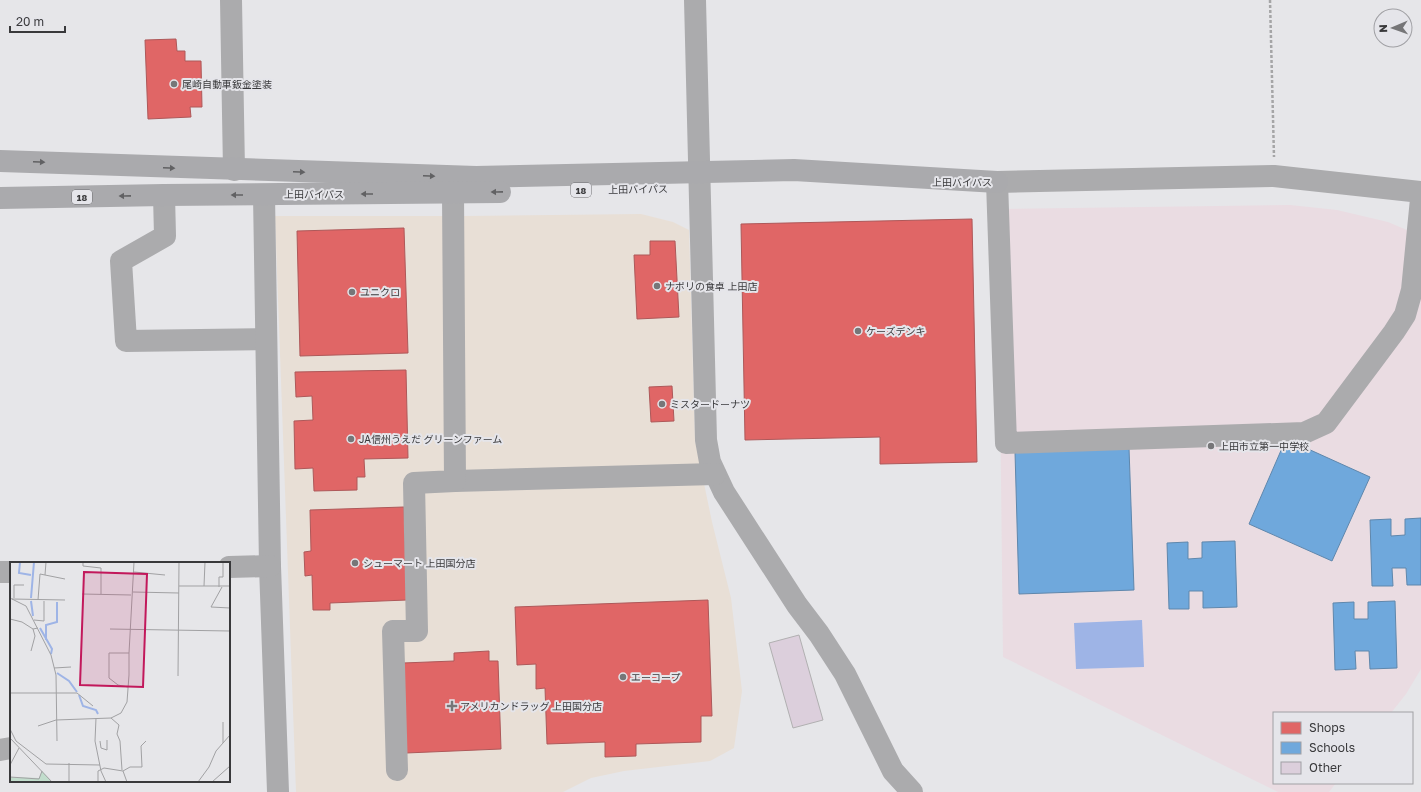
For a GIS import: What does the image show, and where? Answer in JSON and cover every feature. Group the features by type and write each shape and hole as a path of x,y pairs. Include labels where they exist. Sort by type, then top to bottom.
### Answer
{"highway":[{"name":"上田バイパス","path":"0,161 476,178 700,180 791,183 997,182"},
{"name":"上田バイパス","path":"0,198 453,193 700,180"}],"street":[{"path":"231,0 234,170"},
{"path":"695,0 706,440 710,462 724,492 771,565 845,674 893,771 912,792"},
{"path":"1421,192 1274,176 997,182 1006,443 1304,433 1326,424 1405,315 1412,290 1421,199"},
{"path":"453,193 455,482"},
{"path":"164,195 165,236 121,261 126,341 266,339"},
{"path":"264,195 270,566 278,792"},
{"path":"397,770 393,631 417,631 414,483 716,474"},
{"path":"230,567 270,566"},
{"path":"0,750 10,748"}],"path":[{"path":"1270,0 1274,176"}],"shaded area":[{"name":"上田市立第一中学校","path":"1290,205 1337,210 1388,222 1421,236 1421,669 1406,694 1392,712 1273,712 1273,784 1335,784 1329,792 1278,792 1003,657 998,209"},
{"path":"641,214 673,222 689,230 695,440 712,522 731,598 742,691 734,748 710,761 624,771 591,778 563,792 296,792 275,216"}],"water":[{"path":"1142,620 1144,667 1076,669 1074,623"}],"building: Shops":[{"name":"尾崎自動車鈑金塗装","path":"176,39 177,51 185,51 185,61 201,61 202,107 190,107 191,117 148,119 145,40"},
{"name":"ケーズデンキ","path":"972,219 977,462 880,464 880,437 745,440 741,224"},
{"name":"ユニクロ","path":"404,228 408,353 300,356 297,231"},
{"name":"ナポリの食卓 上田店","path":"650,241 675,241 679,317 637,319 634,255 650,255"},
{"name":"JA信州うえだ グリーンファーム","path":"406,370 408,458 364,459 365,477 357,477 357,490 314,491 313,468 295,469 294,421 313,420 312,396 296,397 295,372"},
{"name":"ミスタードーナツ","path":"672,386 674,421 651,422 649,387"},
{"name":"シューマート 上田国分店","path":"404,507 407,600 330,603 330,610 313,610 312,575 305,576 304,552 311,551 310,510"},
{"name":"エーコープ","path":"708,600 712,716 701,716 701,742 636,744 636,756 605,757 605,742 547,744 545,688 536,689 536,664 517,665 515,607"},
{"name":"アメリカンドラッグ 上田国分店","path":"489,651 489,661 498,661 501,749 406,753 403,663 454,661 454,653"}],"building: Schools":[{"path":"1286,439 1370,477 1332,561 1249,524"},
{"path":"1129,448 1134,590 1019,594 1015,452"},
{"path":"1421,518 1421,585 1407,585 1406,568 1392,568 1393,586 1372,586 1370,520 1391,519 1391,536 1405,535 1405,519"},
{"path":"1235,541 1237,607 1203,608 1203,591 1189,591 1189,609 1169,609 1167,543 1188,542 1188,559 1202,558 1202,542"},
{"path":"1395,601 1397,668 1370,669 1369,651 1355,651 1356,669 1335,670 1333,603 1354,602 1354,619 1368,619 1368,602"}],"building: Other":[{"path":"799,635 823,720 793,728 769,643"}],"place":[{"name":"尾崎自動車鈑金塗装","path":"174,84"},
{"name":"ナポリの食卓 上田店","path":"657,286"},
{"name":"ユニクロ","path":"352,292"},
{"name":"ケーズデンキ","path":"858,331"},
{"name":"ミスタードーナツ","path":"662,404"},
{"name":"JA信州うえだ グリーンファーム","path":"351,439"},
{"name":"上田市立第一中学校","path":"1211,446"},
{"name":"シューマート 上田国分店","path":"355,563"},
{"name":"エーコープ","path":"623,677"},
{"name":"アメリカンドラッグ 上田国分店","path":"452,706"}]}
